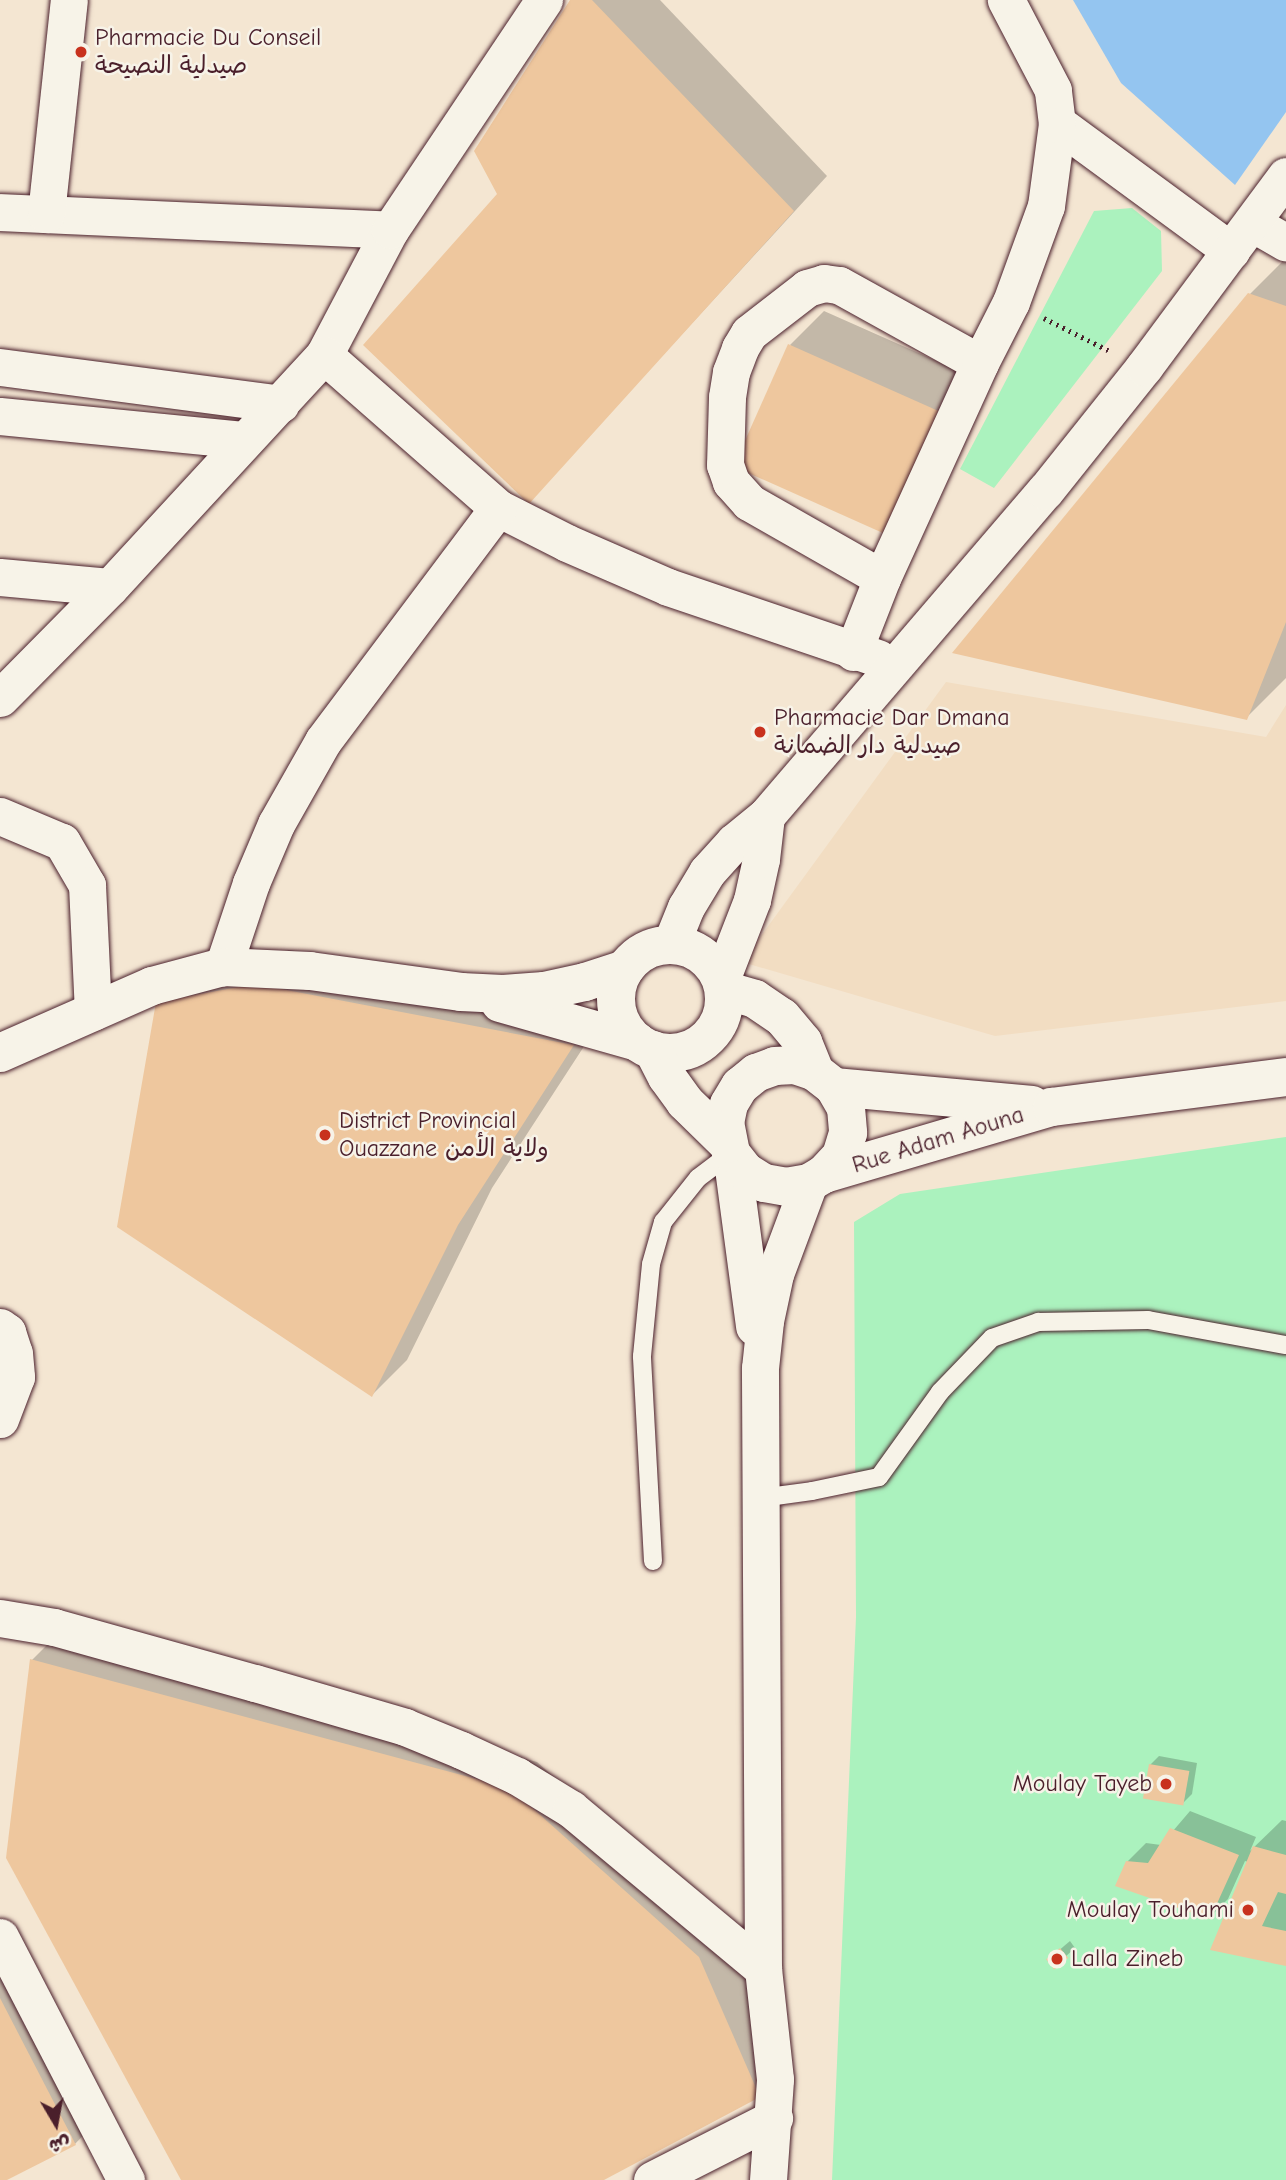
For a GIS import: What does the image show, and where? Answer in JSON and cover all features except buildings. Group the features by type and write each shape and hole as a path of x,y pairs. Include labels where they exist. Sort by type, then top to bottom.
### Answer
{"main road":[{"path":"461,992 645,1046 675,1053 705,1040 713,1032 723,1012 723,985 710,961 692,949 671,944 653,947 638,955 625,969 617,988 617,1008 624,1027 645,1046 685,1102 730,1149 745,1171 764,1183 787,1187 817,1179 841,1156 848,1133 846,1108 824,1079 803,1042 782,1017 755,999 723,985"},
{"path":"0,1052 152,986 223,967 310,971 461,992 503,994 544,991 625,969"},
{"path":"730,1149 725,1124 729,1104 740,1086 756,1073 775,1066 795,1065 824,1079"},
{"name":"Rue Adam Aouna","path":"817,1179 1052,1107 1286,1077"},
{"name":"Rue Adam Aouna","path":"824,1079 1052,1107"}],"street":[{"path":"46,214 69,0"},
{"path":"0,698 110,587 324,355 390,230 544,0"},
{"path":"853,652 882,578 980,363 1011,302 1046,206 1057,123 1053,90 1006,0"},
{"path":"1057,123 1242,237 1286,243"},
{"path":"671,944 686,907 707,872 734,842 765,816 1045,491 1143,367 1286,176"},
{"path":"0,212 390,230"},
{"path":"882,578 749,502 731,482 725,465 727,397 731,372 740,348 749,333 807,288 824,284 839,285 980,363"},
{"path":"324,355 498,508 578,548 668,587 853,652 895,663"},
{"path":"0,367 281,404"},
{"path":"0,416 243,440"},
{"path":"223,967 251,883 276,824 323,741 498,508"},
{"path":"0,577 110,587"},
{"path":"0,816 62,842 87,885 93,1012"},
{"path":"723,985 752,900 761,859 765,816"},
{"path":"730,1149 760,1368"},
{"path":"768,2180 775,2079 763,1969 760,1368 765,1321 775,1274 817,1179"},
{"path":"0,1327 7,1332 14,1353 16,1377 0,1419"},
{"path":"0,1618 54,1627 254,1683 405,1727 461,1750 517,1776 571,1809 763,1969"},
{"path":"0,1937 126,2180"},
{"path":"652,2180 774,2118"}],"lane":[{"path":"653,1561 642,1356 652,1264 663,1222 698,1178 730,1149"},
{"path":"761,1497 812,1491 879,1477 940,1392 992,1338 1038,1322 1148,1320 1286,1345"}],"path":[{"path":"1011,302 1143,367"}],"shaded area":[{"path":"946,682 1266,737 1286,705 1286,1001 995,1036 742,962"}],"green space":[{"path":"1132,208 1161,231 1162,271 994,488 960,469 1094,211"},
{"path":"1286,1137 1286,2180 832,2180 856,1617 854,1222 900,1194"}],"water":[{"path":"1073,0 1286,0 1286,112 1235,185 1121,83"}],"place":[{"name":"Pharmacie Du Conseil صيدلية النصيحة","path":"81,52"},
{"name":"Pharmacie Dar Dmana صيدلية دار الضمانة","path":"760,732"},
{"name":"District Provincial Ouazzane ولاية الأمن","path":"325,1135"},
{"name":"Moulay Tayeb","path":"1166,1784"},
{"name":"Moulay Touhami","path":"1248,1910"},
{"name":"Lalla Zineb","path":"1057,1959"}]}
